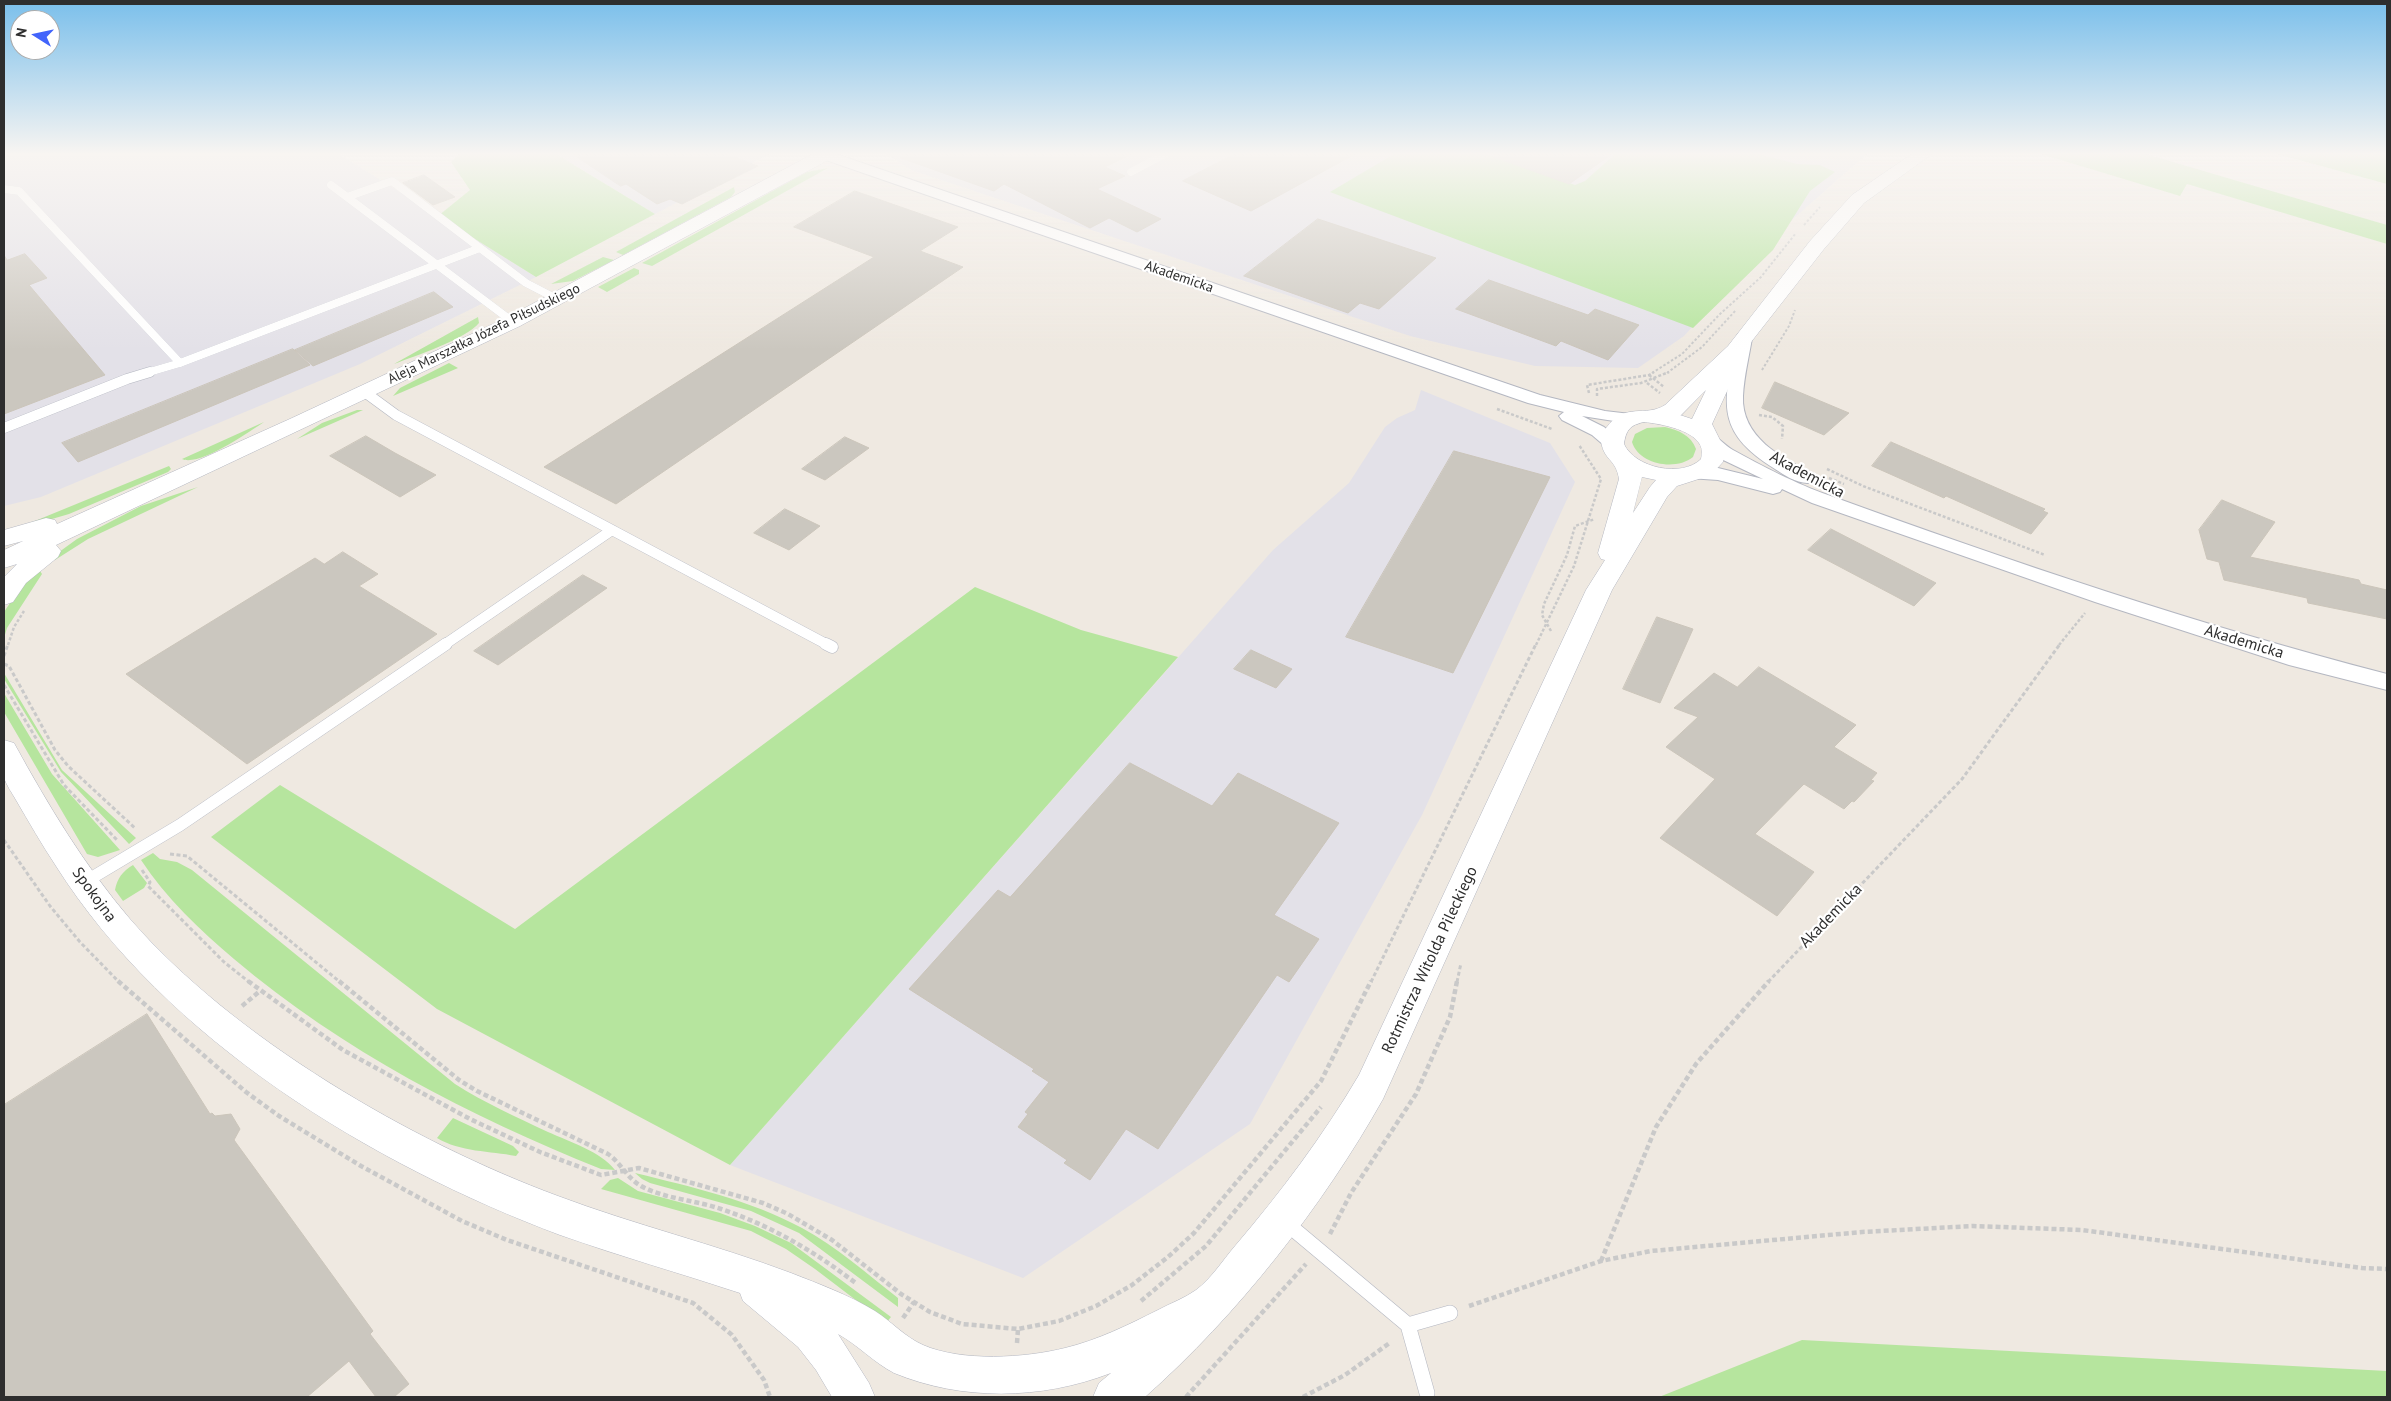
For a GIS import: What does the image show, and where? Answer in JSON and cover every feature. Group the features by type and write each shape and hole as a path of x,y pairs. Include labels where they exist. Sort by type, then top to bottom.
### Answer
{"street":[{"name":"Aleja Marszałka Józefa Piłsudskiego","path":"4,560 134,498 366,393 513,322 705,219"},
{"name":"Akademicka","path":"1015,219 1534,399 1622,419 1644,417"},
{"path":"1687,475 1651,473 1619,451 1614,433 1618,428 1644,417 1665,415 1680,403 1740,344 1817,245 1840,219"},
{"path":"1708,438 1701,428 1702,420 1740,344"},
{"name":"Akademicka","path":"1740,344 1734,403 1740,423 1752,442 1770,457 1819,484 1970,541 2102,598 2297,659 2387,682"},
{"name":"Akademicka","path":"1534,399 1598,431 1619,451"},
{"path":"1644,417 1685,423 1708,438"},
{"name":"Akademicka","path":"1708,438 1724,453 1819,499"},
{"name":"Rotmistrza Witolda Pileckiego","path":"1113,1397 1145,1372 1212,1302 1282,1219 1347,1130 1371,1087 1598,590 1658,492 1669,481 1707,467 1714,458 1713,446 1708,438"},
{"name":"Rotmistrza Witolda Pileckiego","path":"1598,590 1631,479 1629,467 1619,451"},
{"name":"Akademicka","path":"1687,475 1718,474 1819,499 1970,541"},
{"path":"4,538 134,498"},
{"name":"Aleja Marszałka Józefa Piłsudskiego","path":"5,586 44,555 134,498"},
{"name":"Spokojna","path":"4,751 24,790 83,883 119,929 166,978 212,1018"},
{"name":"Rotmistrza Witolda Pileckiego","path":"212,1018 314,1094 350,1116 426,1157 530,1204 587,1226 740,1273 820,1303 861,1325 895,1352 914,1361 956,1374 1025,1375 1074,1368 1140,1342 1212,1302"},
{"name":"Rotmistrza Witolda Pileckiego","path":"740,1273 812,1333 830,1356 855,1397"}],"lane":[{"path":"46,219 180,363"},
{"path":"376,219 513,322"},
{"path":"442,219 526,283 557,299"},
{"path":"4,428 127,379 180,363 480,248"},
{"path":"366,393 396,415 832,648"},
{"path":"83,883 180,826 612,530"},
{"path":"1282,1219 1408,1325 1427,1393"},
{"path":"1408,1325 1450,1312"}],"path":[{"path":"1624,380 1649,375 1682,354 1720,314 1761,277 1810,219"},
{"path":"1761,371 1772,349 1790,325 1796,306"},
{"path":"1647,382 1663,396 1680,403"},
{"path":"1599,415 1596,389 1620,387"},
{"path":"1757,415 1772,417 1783,426 1781,437 1784,444"},
{"path":"1821,466 1863,486 2048,556"},
{"path":"1824,475 1847,486"},
{"path":"1551,634 1551,628 1542,612 1567,555 1575,526 1601,515"},
{"path":"260,991 343,1050 470,1119 540,1152 601,1175 639,1168 763,1202 801,1221 832,1240 901,1294 922,1307 962,1324 995,1328 1018,1328 1059,1321 1096,1306 1132,1285 1168,1257 1194,1233 1321,1081 1574,566 1582,545 1583,532"},
{"path":"1970,541 1992,540"},
{"name":"Akademicka","path":"1601,1261 1656,1127 1696,1064 1745,1006 1962,779 2075,623 2102,598"},
{"path":"4,664 9,666 55,750 68,766 150,843 161,852 187,856 459,1080 487,1098 607,1153 618,1162 632,1182 644,1188 718,1208 757,1221 794,1239 860,1287"},
{"path":"1136,1304 1184,1267 1206,1246 1324,1103"},
{"path":"1450,1312 1601,1261 1651,1251 1862,1232 1973,1226 2082,1230 2362,1268 2387,1269"},
{"path":"896,1314 909,1323"},
{"path":"1303,1397 1345,1375 1386,1347 1408,1325"}],"shaded area":[{"path":"4,219 444,219 536,277 360,364 41,497 4,506"},
{"path":"1059,219 1793,219 1684,336 1638,368 1535,366 1410,336"},
{"path":"1421,390 1550,443 1575,482 1422,815 1250,1124 1023,1278 730,1165 1273,550 1349,483 1385,427 1397,418 1415,410"}],"green space":[{"path":"443,219 645,219 536,277"},
{"path":"675,219 689,219 623,255 616,252"},
{"path":"721,219 736,219 652,266 642,263"},
{"path":"1403,219 1792,219 1773,250 1693,328"},
{"path":"2305,219 2368,219 2387,225 2387,244"},
{"path":"603,257 614,260 573,281 551,284"},
{"path":"634,268 639,270 639,274 607,292 598,287"},
{"path":"478,317 479,323 463,335 394,364"},
{"path":"449,363 458,368 393,396 400,388"},
{"path":"357,410 363,410 297,439 322,423"},
{"path":"264,422 224,447 200,458 182,459"},
{"path":"1665,427 1679,432 1691,440 1696,449 1693,457 1677,464 1659,463 1650,461 1636,450 1632,442 1635,434 1647,428"},
{"path":"169,466 171,469 168,472 69,514 28,526 30,523"},
{"path":"198,487 88,539 55,560 48,560 77,539 141,506"},
{"path":"40,571 42,574 7,628 4,638 4,612 22,585"},
{"path":"975,587 1081,630 1178,657 730,1165 437,1009 211,837 280,785 515,929"},
{"path":"4,673 62,770 136,838 129,844 61,772 4,679"},
{"path":"4,693 52,774 120,850 98,857 87,854 4,712"},
{"path":"153,853 160,859 177,862 192,870 455,1084 501,1110 593,1152 609,1163 615,1170 601,1169 552,1149 456,1104 363,1052 319,1023 234,959 184,913 141,860"},
{"path":"133,865 147,883 144,888 123,901 115,890 117,882 121,875"},
{"path":"453,1118 513,1146 519,1152 516,1156 475,1150 455,1146 437,1138"},
{"path":"635,1173 741,1202 802,1228 839,1252 898,1298 898,1307 799,1233 751,1211 650,1183"},
{"path":"618,1178 638,1191 720,1213 755,1226 791,1243 891,1317 886,1323 786,1249 751,1231 601,1189 610,1180"},
{"path":"1802,1340 2387,1371 2387,1397 1659,1397"}],"building":[{"path":"807,219 936,219 958,227 920,251 963,267 616,504 544,467 874,257 794,227"},
{"path":"1073,219 1106,219 1090,228"},
{"path":"1112,219 1160,219 1137,232"},
{"path":"1318,219 1436,258 1379,309 1360,303 1348,313 1244,276"},
{"path":"25,254 47,278 29,285 105,375 4,414 4,255 7,260"},
{"path":"1489,280 1588,315 1595,309 1639,325 1608,360 1561,341 1556,346 1456,309"},
{"path":"434,292 453,307 313,366 295,350"},
{"path":"293,349 310,365 78,462 62,443"},
{"path":"1775,382 1849,413 1824,435 1762,408"},
{"path":"366,436 436,475 400,497 330,456"},
{"path":"845,437 869,448 825,480 802,469"},
{"path":"1891,442 2045,509 2043,511 2048,513 2031,534 1946,496 1944,498 1872,466"},
{"path":"1454,451 1550,477 1453,673 1346,637"},
{"path":"2222,500 2275,522 2250,557 2359,580 2361,584 2387,590 2387,619 2308,603 2307,598 2224,580 2219,562 2207,559 2199,530"},
{"path":"785,509 820,526 789,550 754,533"},
{"path":"1831,529 1936,583 1914,606 1808,550"},
{"path":"343,552 378,574 359,586 437,634 247,764 126,674 315,558 324,564"},
{"path":"583,575 607,588 498,665 474,651"},
{"path":"1657,617 1693,629 1660,703 1623,689"},
{"path":"1251,650 1292,669 1276,688 1234,669"},
{"path":"1759,667 1856,725 1834,747 1877,773 1871,780 1874,781 1854,802 1852,801 1844,809 1804,784 1755,834 1814,872 1777,916 1660,838 1715,779 1666,747 1698,717 1674,708 1714,673 1737,687"},
{"path":"1130,763 1212,806 1238,773 1339,823 1274,915 1319,939 1289,982 1277,975 1158,1149 1126,1129 1090,1180 1064,1163 1067,1160 1018,1127 1028,1114 1025,1112 1049,1082 1032,1071 1034,1069 909,989 998,890 1010,897"},
{"path":"147,1014 210,1114 212,1113 215,1116 231,1114 240,1129 234,1140 373,1331 370,1334 409,1384 394,1397 376,1397 349,1361 307,1397 4,1397 4,1105"}]}
